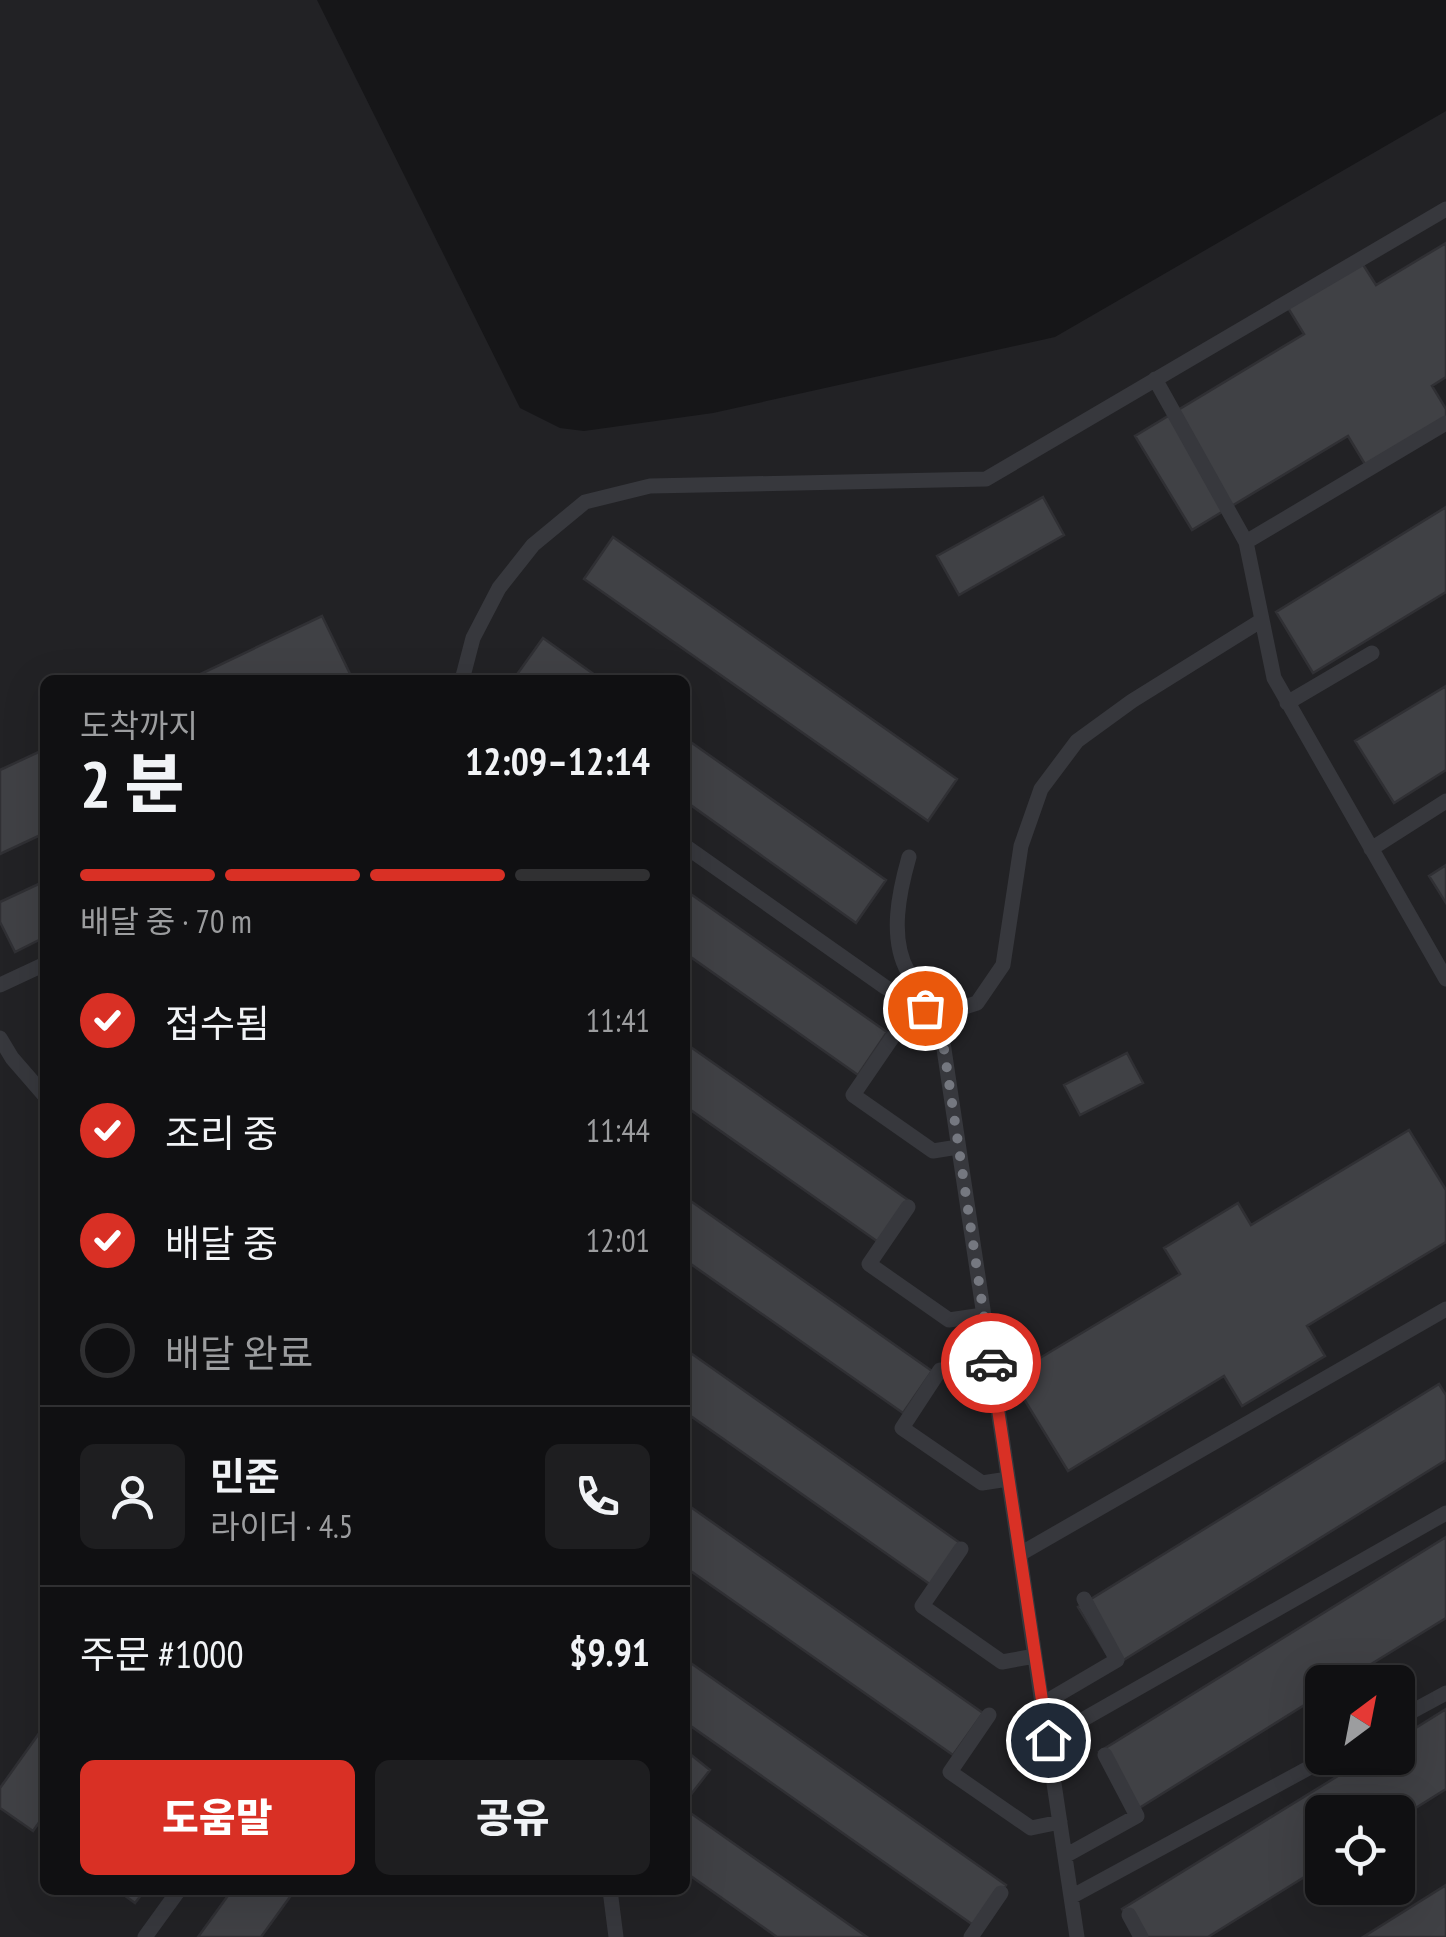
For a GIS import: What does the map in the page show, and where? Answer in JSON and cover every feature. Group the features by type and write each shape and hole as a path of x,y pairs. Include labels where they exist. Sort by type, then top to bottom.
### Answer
{"lane":[{"path":"463,675 473,638 498,588 533,544 584,502 650,486 986,480 1446,209"},
{"path":"1156,379 1246,542 1274,678 1445,977"},
{"path":"1246,542 1446,423"},
{"path":"690,850 884,987 925,1008 952,1011 977,1004 1003,965 1021,846 1041,789 1077,741 1262,620"},
{"path":"1287,703 1372,653"},
{"path":"1370,848 1446,801"},
{"path":"909,857 899,891 897,929 907,972 938,1009 1077,1937"},
{"path":"0,986 40,966"},
{"path":"0,1038 40,1090"},
{"path":"892,1038 853,1095 933,1151 958,1146"},
{"path":"908,1207 869,1264 949,1320 984,1314"},
{"path":"1020,1554 1446,1309"},
{"path":"940,1370 902,1428 982,1484 1008,1479"},
{"path":"1048,1740 1446,1512"},
{"path":"961,1549 922,1606 1002,1662 1035,1656"},
{"path":"1042,1704 1117,1660 1084,1599"},
{"path":"1415,1710 1446,1693"},
{"path":"989,1715 950,1772 1030,1828 1060,1822"},
{"path":"1065,1856 1138,1816 1105,1755"},
{"path":"1071,1897 1305,1770"},
{"path":"971,1937 1001,1893"},
{"path":"145,1937 175,1895"},
{"path":"611,1895 616,1937"},
{"path":"1129,1915 1140,1937"}],"shaded area":[{"path":"0,0 317,0 520,408 560,428 584,431 713,413 1055,337 1446,111 1446,1937 0,1937"}],"building":[{"path":"1446,243 1446,377 1432,386 1446,409 1446,418 1366,466 1348,436 1192,530 1135,436 1304,334 1288,308 1362,263 1376,285"},
{"path":"1043,497 1064,535 959,595 937,556"},
{"path":"1446,507 1446,592 1313,673 1276,612"},
{"path":"613,537 957,779 928,821 584,579"},
{"path":"322,616 351,675 198,675"},
{"path":"543,638 595,675 517,675"},
{"path":"1446,686 1446,770 1394,803 1355,741"},
{"path":"690,742 886,880 856,923 690,805"},
{"path":"40,751 40,835 0,854 0,770"},
{"path":"1446,865 1446,903 1429,876"},
{"path":"40,883 40,940 15,952 0,922 0,902"},
{"path":"690,894 887,1032 858,1075 690,957"},
{"path":"690,1047 911,1202 881,1244 690,1110"},
{"path":"1127,1053 1143,1083 1080,1115 1064,1085"},
{"path":"1409,1130 1446,1190 1446,1242 1307,1326 1325,1356 1242,1406 1224,1376 1068,1471 1010,1376 1180,1274 1164,1248 1238,1203 1251,1225"},
{"path":"690,1201 932,1371 903,1413 690,1264"},
{"path":"690,1353 960,1543 931,1585 690,1416"},
{"path":"1439,1384 1446,1395 1446,1460 1114,1666 1078,1607"},
{"path":"690,1507 983,1713 953,1755 690,1571"},
{"path":"1446,1537 1446,1618 1370,1665 1305,1665 1305,1705 1136,1810 1099,1752"},
{"path":"690,1663 1006,1885 976,1927 690,1726"},
{"path":"1446,1709 1446,1789 1415,1808 1415,1795 1307,1795 1339,1775 1415,1775 1415,1728"},
{"path":"40,1732 40,1821 33,1831 0,1808 0,1788"},
{"path":"690,1754 710,1770 690,1796"},
{"path":"1305,1796 1305,1877 1208,1937 1139,1937 1122,1909"},
{"path":"690,1813 867,1937 777,1937 690,1876"},
{"path":"1446,1885 1446,1937 1363,1937 1415,1905"},
{"path":"124,1895 141,1895 135,1903"},
{"path":"228,1895 291,1895 261,1937 198,1937"}],"way so far":[{"path":"925,1008 938,1009 991,1363"}],"route":[{"path":"991,1363 1048,1740"}]}
